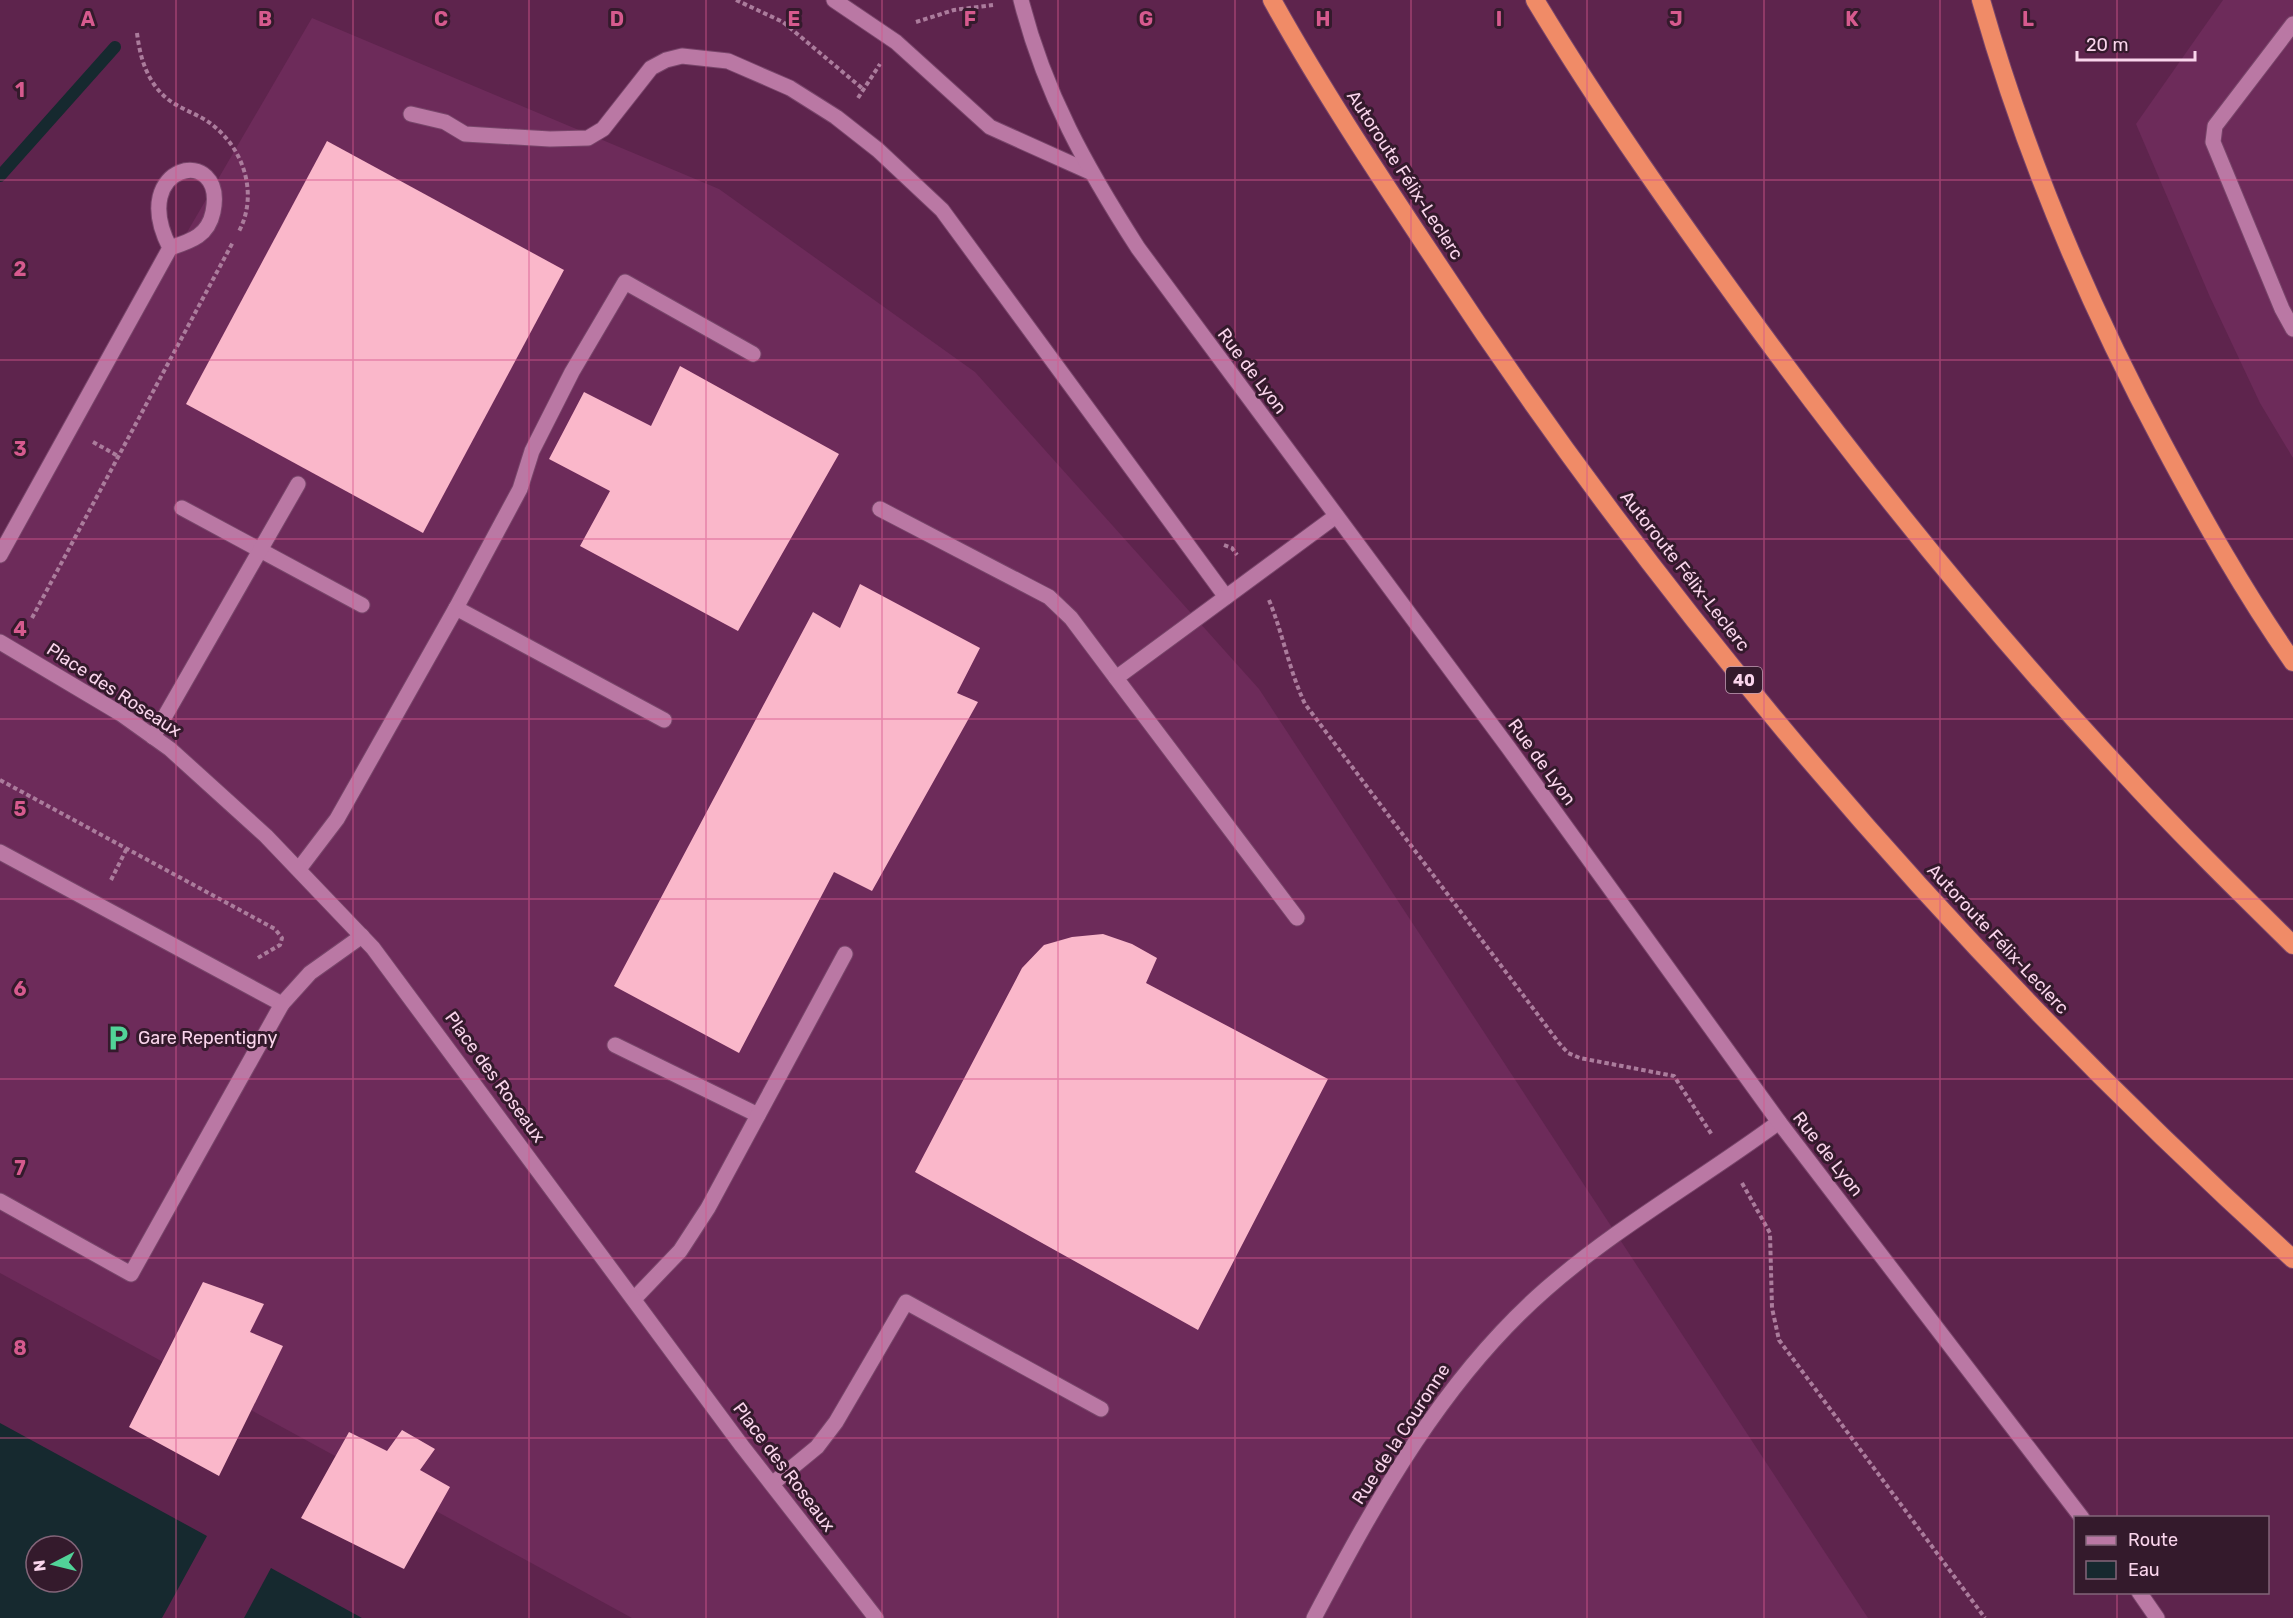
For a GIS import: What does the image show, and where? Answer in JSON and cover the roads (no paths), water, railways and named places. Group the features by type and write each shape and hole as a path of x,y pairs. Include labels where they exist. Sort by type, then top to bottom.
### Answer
{"highway":[{"name":"Autoroute Félix-Leclerc","path":"1272,0 1394,198 1514,378 1666,585 1767,709 1915,882 2049,1023 2173,1146 2293,1259"},
{"path":"1535,0 1722,279 1818,409 1905,520 2122,772 2293,945"},
{"path":"1981,0 2022,133 2082,281 2140,402 2218,546 2293,662"}],"street":[{"path":"834,0 896,42 990,127 1090,172"},
{"name":"Rue de Lyon","path":"1021,0 1044,77 1090,172 1163,284 1508,747 1779,1122 2080,1516"},
{"path":"2293,24 2215,126 2212,142 2282,309 2293,329"},
{"path":"411,114 446,122 465,134 574,140 588,138 603,129 651,68 666,60 682,56 728,61 790,88 836,117 878,150 942,210 1226,597"},
{"path":"0,555 170,248 202,234 211,223 215,189 210,178 200,172 189,170 176,173 162,188 157,204 158,219 170,248"},
{"path":"299,869 337,819 456,608 520,489 532,451 572,372 625,282 753,354"},
{"path":"153,737 298,484"},
{"path":"182,508 362,605"},
{"path":"880,509 1049,597 1071,618 1297,918"},
{"path":"1116,678 1336,516"},
{"path":"456,608 664,720"},
{"name":"Place des Roseaux","path":"0,642 82,690 153,737 213,787 299,869 362,936 410,996 772,1484 876,1618"},
{"path":"0,852 282,1004"},
{"path":"0,1201 131,1274 282,1004 310,973 362,936"},
{"path":"634,1299 680,1251 708,1208 845,954"},
{"path":"615,1045 758,1115"},
{"name":"Rue de la Couronne","path":"1314,1618 1415,1442 1468,1368 1521,1312 1576,1264 1779,1122"},
{"path":"772,1484 817,1447 836,1422 906,1302 1101,1409"},
{"path":"2140,1594 2157,1618"}],"water":[{"path":"0,1423 207,1536 162,1618 0,1618"},
{"path":"271,1568 362,1618 244,1618"}],"waterway":[{"path":"0,176 115,47"}],"place":[{"name":"Gare Repentigny","path":"118,1038"}]}
